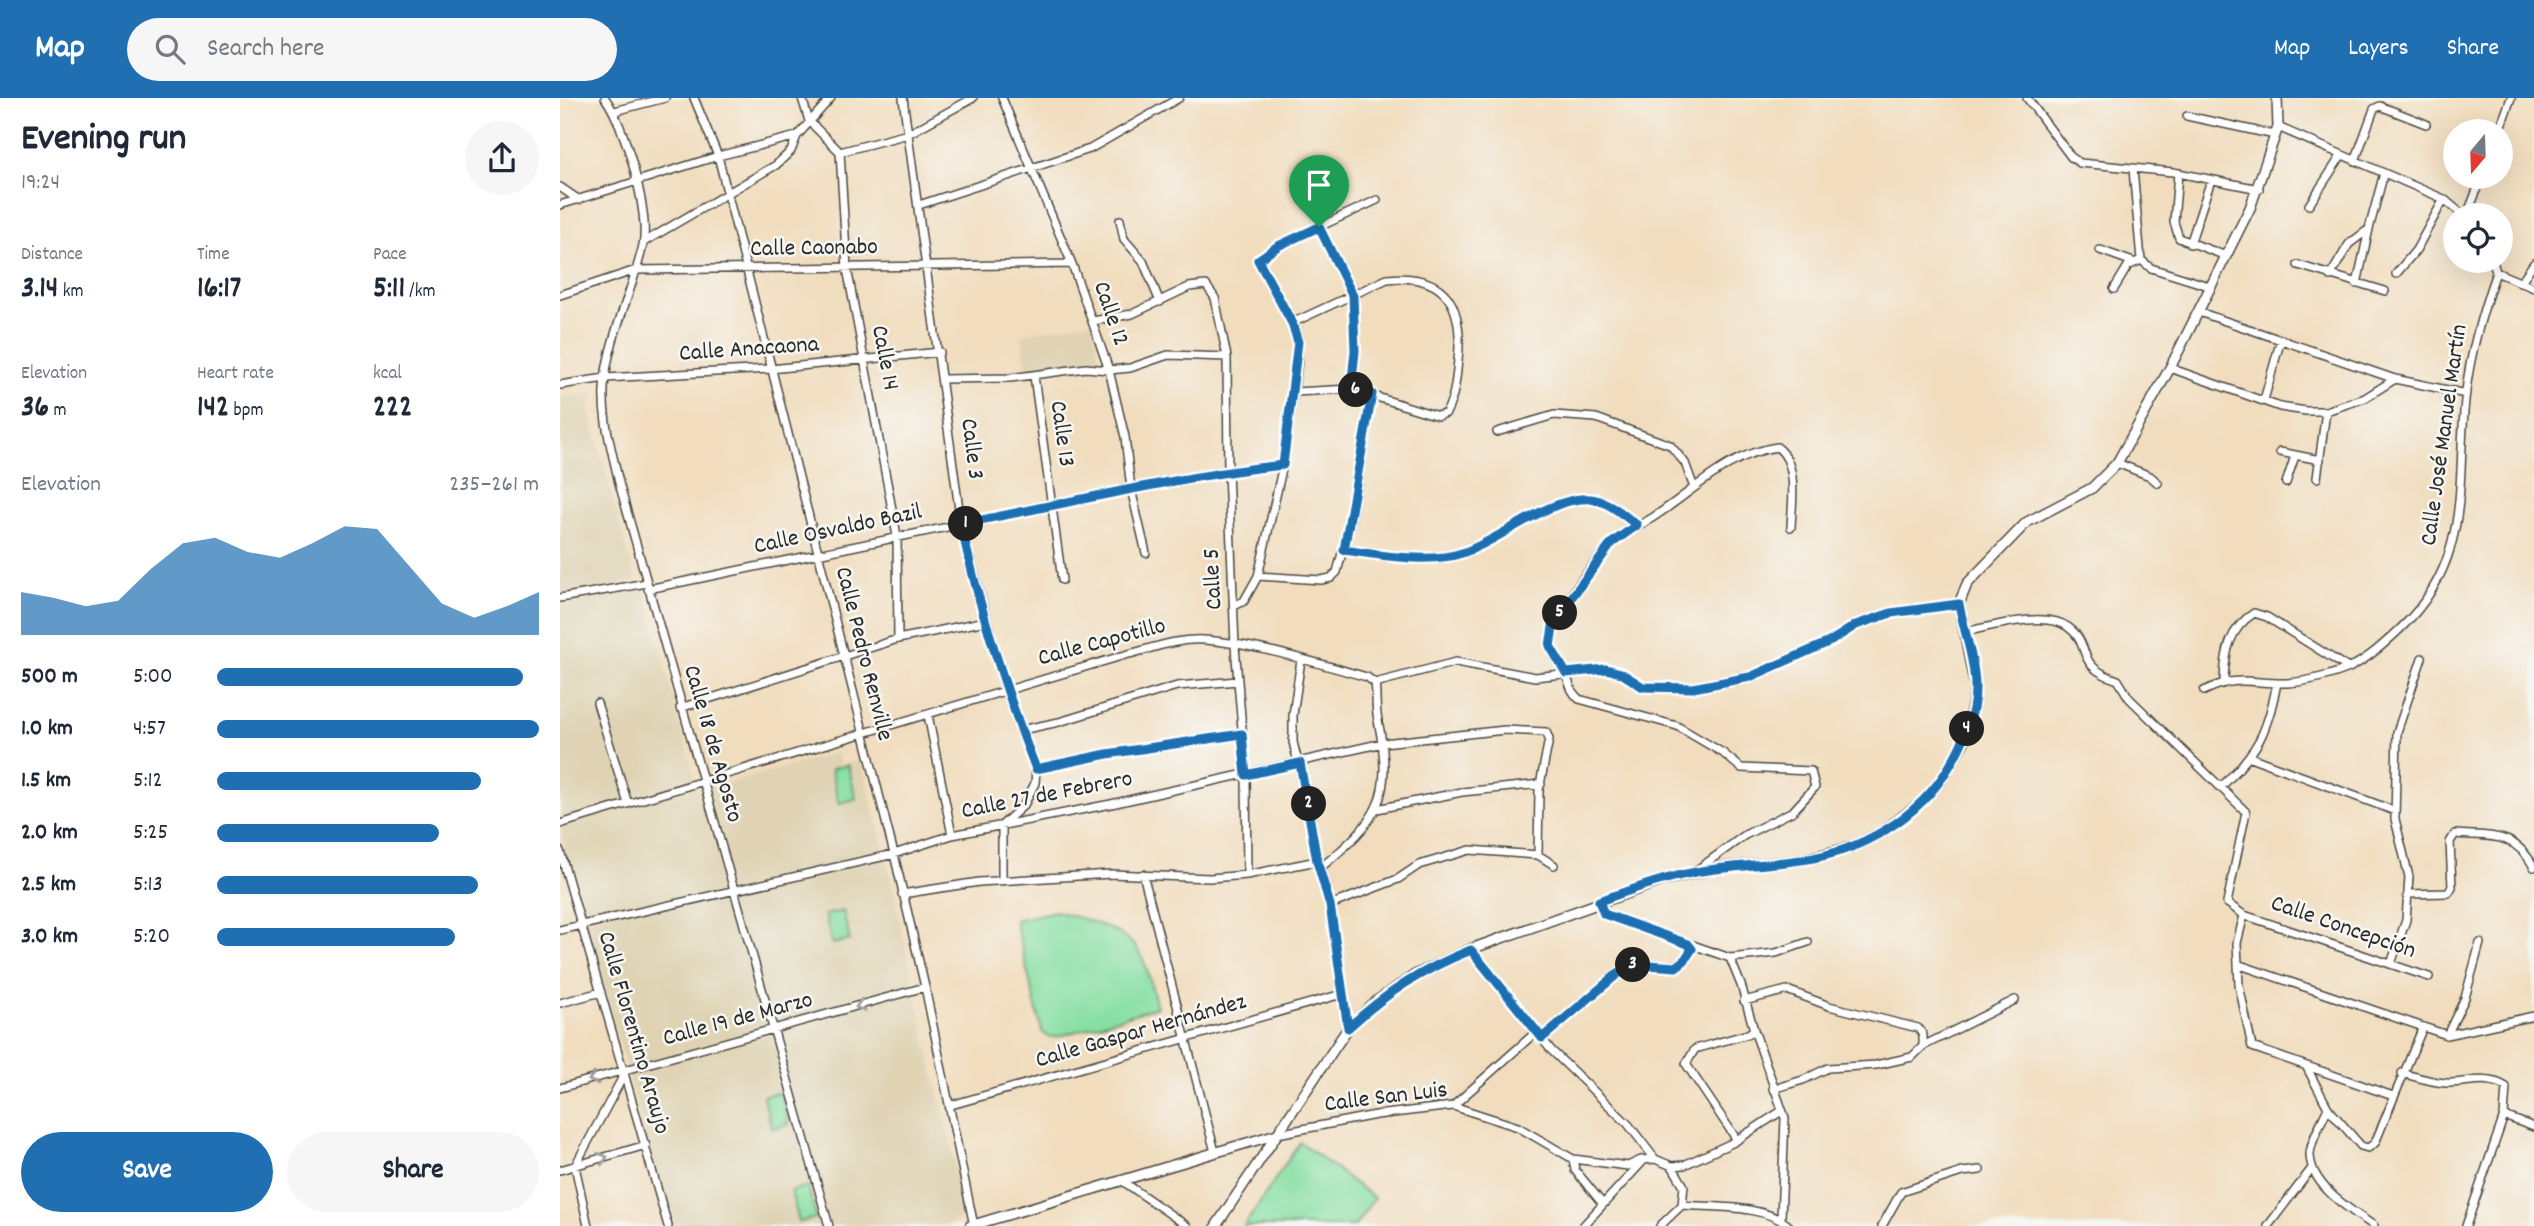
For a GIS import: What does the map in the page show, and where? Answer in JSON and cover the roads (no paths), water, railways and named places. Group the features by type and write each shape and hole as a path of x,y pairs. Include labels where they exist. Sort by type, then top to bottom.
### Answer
{"street":[{"path":"605,98 615,111 637,182 644,242 776,165 791,151 797,136 831,98"},
{"path":"615,111 665,98"},
{"name":"Calle Pedro Renville","path":"694,98 718,156 894,854 951,1105 973,1226"},
{"path":"802,98 809,121 840,152 908,134 973,98"},
{"name":"Calle 3","path":"903,98 940,352 961,524 1006,691 1036,769"},
{"name":"Calle 12","path":"1002,98 1034,168 1093,321 1125,437 1131,489 1146,553"},
{"path":"919,205 1090,149 1179,98"},
{"path":"2027,98 2071,157 2091,165 2178,173 2259,189"},
{"path":"1216,1226 1348,1028 1398,986 1430,967 1471,950 1599,901 1693,872 1802,860 1832,853 1882,832 1923,801 1940,782 1964,743 1970,716 1975,687 1959,604 1967,584 2012,535 2044,511 2092,488 2117,463 2212,287 2259,189 2276,131 2277,98"},
{"path":"2503,119 2511,98"},
{"path":"2355,161 2374,109 2380,106 2426,124"},
{"path":"2187,116 2276,131 2384,173 2449,203"},
{"path":"560,205 718,156 797,136"},
{"name":"Calle 14","path":"840,152 847,268 897,536 898,639"},
{"path":"2309,205 2341,156"},
{"path":"2133,169 2137,261"},
{"path":"2178,173 2174,222 2179,238 2226,256"},
{"path":"2357,284 2368,229 2384,173"},
{"path":"2190,244 2211,180"},
{"path":"560,187 579,200"},
{"path":"2396,274 2416,250 2444,199"},
{"path":"1236,605 1244,601 1258,576 1283,465 1298,342 1292,323 1258,260 1278,246 1377,200"},
{"path":"1093,321 1132,314 1160,302 1143,261 1124,239 1121,220"},
{"path":"1319,227 1353,296 1355,351 1351,389"},
{"path":"2330,276 2349,244 2368,229"},
{"name":"Calle 18 de Agosto","path":"644,242 605,378 603,403 619,484 680,708 735,892 828,1226"},
{"path":"2100,250 2212,287"},
{"path":"2114,289 2124,270 2137,261"},
{"path":"2520,284 2534,263"},
{"name":"Calle Caonabo","path":"560,295 636,270 1072,264"},
{"path":"2298,265 2385,290"},
{"name":"Calle José Manuel Martín","path":"2224,680 2291,683 2348,668 2376,651 2416,614 2449,556 2457,523 2466,394 2472,349 2496,273"},
{"path":"2498,273 2534,288"},
{"path":"1292,323 1387,279 1404,277 1433,286 1446,295 1457,309 1460,348 1455,397 1446,413 1429,413 1351,389 1294,392"},
{"name":"Calle 5","path":"1160,302 1189,287 1206,285 1215,298 1227,356 1228,471 1238,681 1246,775 1247,875"},
{"path":"2199,312 2395,379 2466,394"},
{"path":"2264,400 2281,339"},
{"name":"Calle Anacaona","path":"560,385 605,378 770,369 940,352"},
{"path":"942,379 1034,376 1086,368 1130,368 1168,355 1227,356"},
{"path":"2170,368 2293,409 2326,411 2365,398 2395,379"},
{"name":"Calle 13","path":"1034,376 1062,580"},
{"path":"1258,576 1331,578 1337,572 1344,550 1372,394"},
{"path":"2317,478 2326,411"},
{"path":"1497,432 1554,415 1596,418 1670,444 1685,463 1693,485"},
{"path":"1693,872 1745,835 1793,811 1815,787 1811,771 1741,768 1723,753 1677,726 1579,699 1571,691 1566,673 1550,646 1554,621 1612,543 1693,485 1738,459 1777,447 1784,451 1793,481 1791,527"},
{"path":"2280,452 2320,460"},
{"path":"2286,483 2295,456"},
{"path":"2117,463 2150,476 2158,483"},
{"name":"Calle Osvaldo Bazil","path":"560,598 648,586 1131,489 1228,471 1283,465"},
{"path":"1344,550 1377,555 1439,558 1463,553 1547,510 1590,499 1610,505 1637,525"},
{"path":"902,894 1002,880 1143,874 1210,878 1319,864 1356,838 1377,809 1385,762 1375,683 1456,662 1525,676 1606,669 1621,673 1643,687 1693,688 1750,677 1831,641 1856,625 1891,613 1959,604"},
{"path":"2204,691 2224,680 2225,659 2238,624 2254,613 2266,617 2348,668"},
{"path":"1964,632 2045,619 2067,626 2078,640 2085,659 2098,674 2118,680 2129,698 2246,812 2227,903 2244,915 2236,943 2240,965 2239,985 2252,1047 2393,1096"},
{"path":"680,708 898,639 986,621"},
{"name":"Calle Capotillo","path":"560,824 1125,654 1183,641 1204,640 1301,660 1367,677 1375,683"},
{"path":"2391,964 2406,920 2409,877 2395,811 2397,732 2422,658"},
{"path":"1301,660 1293,715 1293,742 1300,763 1319,864 1330,905 1348,1028"},
{"path":"1021,730 1177,686 1238,681"},
{"path":"2220,788 2250,757 2270,720 2277,683"},
{"path":"597,704 628,804"},
{"path":"928,715 952,835"},
{"name":"Calle 27 de Febrero","path":"560,930 894,854 952,835 1246,775 1383,743 1505,730 1546,732 1548,747 1541,784"},
{"path":"1002,880 1002,825 1024,805 1035,783 1036,769 1107,754 1242,734"},
{"path":"2250,757 2395,811"},
{"path":"1377,809 1462,792 1541,784 1538,855"},
{"path":"2408,894 2448,893 2452,887 2450,842 2455,834 2510,839 2520,845 2534,867"},
{"path":"1330,905 1398,879 1419,865 1444,855 1470,850 1538,855 1554,865"},
{"name":"Calle Florentino Araujo","path":"560,851 626,1070 668,1226"},
{"path":"1143,874 1188,1039 1215,1152"},
{"path":"1599,901 1604,914 1730,958 1776,953 1808,942"},
{"name":"Calle Concepción","path":"2244,915 2429,977"},
{"path":"2447,1035 2465,998 2480,943"},
{"path":"1453,1106 1615,976 1634,964 1676,967 1692,949 1688,944"},
{"path":"1471,950 1539,1035 1628,1124 1655,1159 1672,1167 1684,1186 1682,1205 1660,1226"},
{"path":"1730,958 1741,985 1780,1112 1786,1123 1781,1219"},
{"path":"2240,965 2447,1035 2534,1016"},
{"name":"Calle 19 de Marzo","path":"560,1088 925,987"},
{"path":"1744,1001 1787,990 1829,1006 1917,1028 1923,1035 1923,1046"},
{"path":"560,1003 601,992"},
{"name":"Calle Gaspar Hernández","path":"951,1105 1342,995"},
{"path":"1773,1089 1803,1080 1828,1068 1876,1065 1912,1057 1923,1046 2015,1000"},
{"path":"2306,1066 2328,1108 2361,1146 2368,1148 2375,1143 2423,1027"},
{"path":"1737,1140 1686,1065 1695,1049 1754,1030"},
{"path":"588,1226 575,1166 626,1070"},
{"path":"2402,1073 2447,1083 2498,1082 2506,1087 2504,1116 2466,1226"},
{"name":"Calle San Luis","path":"1277,1134 1376,1115 1453,1106 1479,1112 1518,1127 1573,1159"},
{"path":"2328,1108 2310,1151 2312,1168 2339,1202 2374,1226"},
{"path":"1672,1167 1684,1165 1737,1140 1780,1112"},
{"path":"2504,1116 2534,1127"},
{"path":"973,1226 1277,1134"},
{"path":"560,1170 646,1145"},
{"path":"1602,1203 1579,1177 1573,1159 1628,1166 1655,1159"},
{"path":"1583,1226 1644,1160"},
{"path":"2268,1226 2312,1168"},
{"path":"1882,1226 1901,1192 1962,1172 1980,1171"},
{"path":"1121,1180 1188,1226"},
{"path":"1682,1205 1747,1210 1781,1219 1789,1226"}]}
